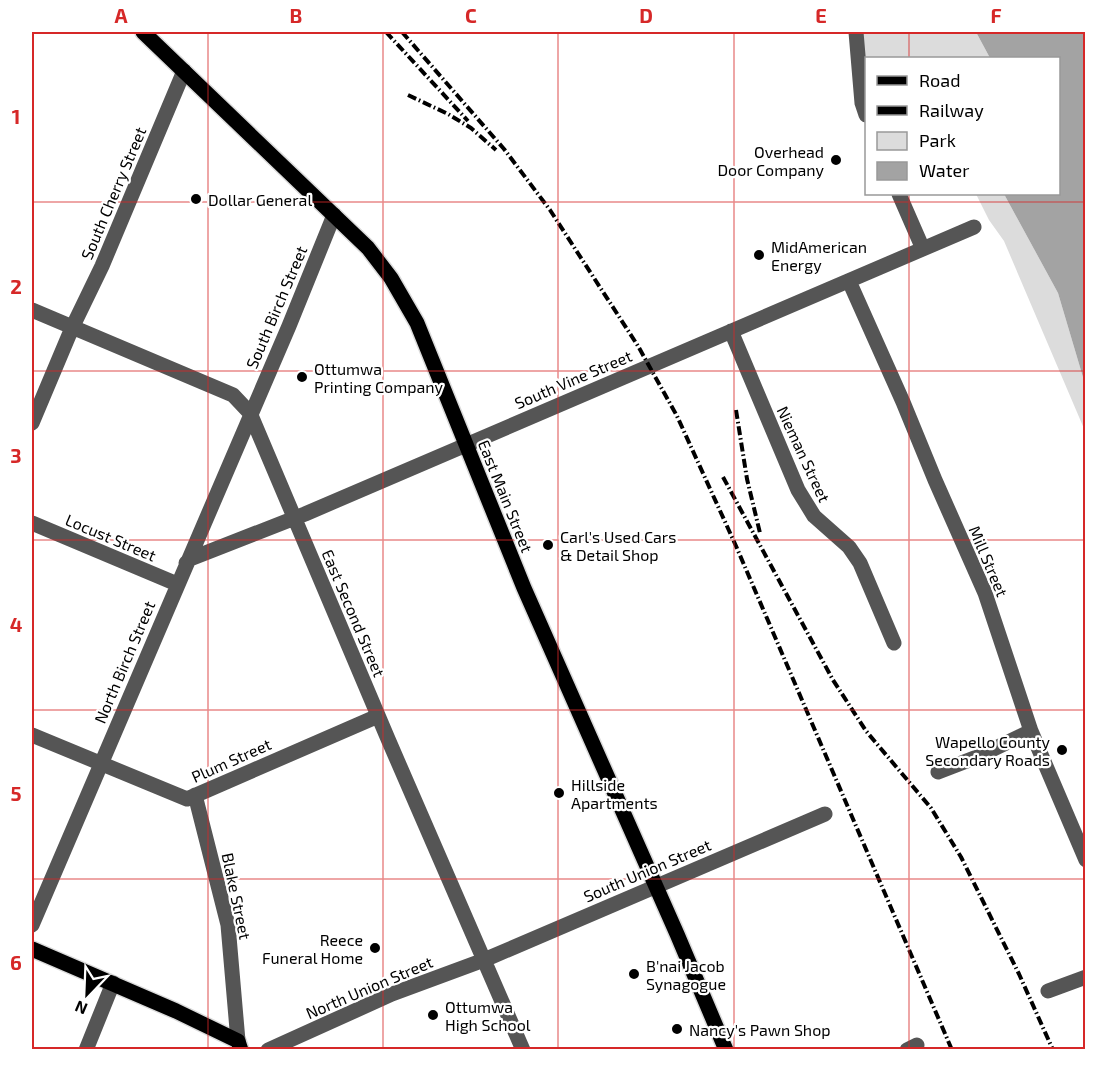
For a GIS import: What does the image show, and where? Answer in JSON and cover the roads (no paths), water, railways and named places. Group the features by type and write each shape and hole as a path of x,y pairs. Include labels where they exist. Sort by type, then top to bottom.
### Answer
{"main road":[{"name":"East Main Street","path":"143,32 368,248 400,291 417,323 524,588 726,1050"},
{"path":"32,949 177,1011 240,1046"}],"street":[{"path":"856,32 862,103 865,110"},
{"name":"South Cherry Street","path":"32,423 72,328 102,266 184,71"},
{"path":"899,195 923,249"},
{"name":"South Birch Street","path":"250,413 289,326 334,215"},
{"name":"South Vine Street","path":"186,563 190,559 294,518 974,227"},
{"name":"Mill Street","path":"849,281 985,593 1031,730 1086,860"},
{"name":"East Second Street","path":"32,310 233,395 250,413 523,1050"},
{"name":"Nieman Street","path":"731,332 798,490 814,516 849,547 860,564 894,643"},
{"name":"North Birch Street","path":"32,925 250,413"},
{"name":"Locust Street","path":"32,523 177,584"},
{"name":"Plum Street","path":"32,735 188,800 378,716"},
{"path":"938,772 976,757 1031,730"},
{"name":"Blake Street","path":"195,795 228,925 240,1046"},
{"name":"South Union Street","path":"484,960 825,814"},
{"name":"North Union Street","path":"268,1050 392,994 484,960"},
{"path":"1048,991 1086,976"},
{"path":"86,1050 113,983"}],"water":[{"path":"976,32 1085,32 1085,384 1058,293 1005,195 1060,195 1060,57 989,57"}],"railway":[{"path":"386,32 468,121"},
{"path":"402,32 504,149 550,210 638,346 677,416 736,546 952,1050"},
{"path":"408,95 471,128 496,150"},
{"path":"736,410 747,479 760,533"},
{"path":"723,477 833,680 866,731 931,808 961,857 1019,974 1053,1050"}],"place":[{"name":"Overhead Door Company","path":"836,160"},
{"name":"Dollar General","path":"196,199"},
{"name":"MidAmerican Energy","path":"759,255"},
{"name":"Ottumwa Printing Company","path":"302,377"},
{"name":"Carl's Used Cars & Detail Shop","path":"548,545"},
{"name":"Wapello County Secondary Roads","path":"1062,750"},
{"name":"Hillside Apartments","path":"559,793"},
{"name":"Reece Funeral Home","path":"375,948"},
{"name":"B'nai Jacob Synagogue","path":"634,974"},
{"name":"Ottumwa High School","path":"433,1015"},
{"name":"Nancy's Pawn Shop","path":"677,1029"}]}
